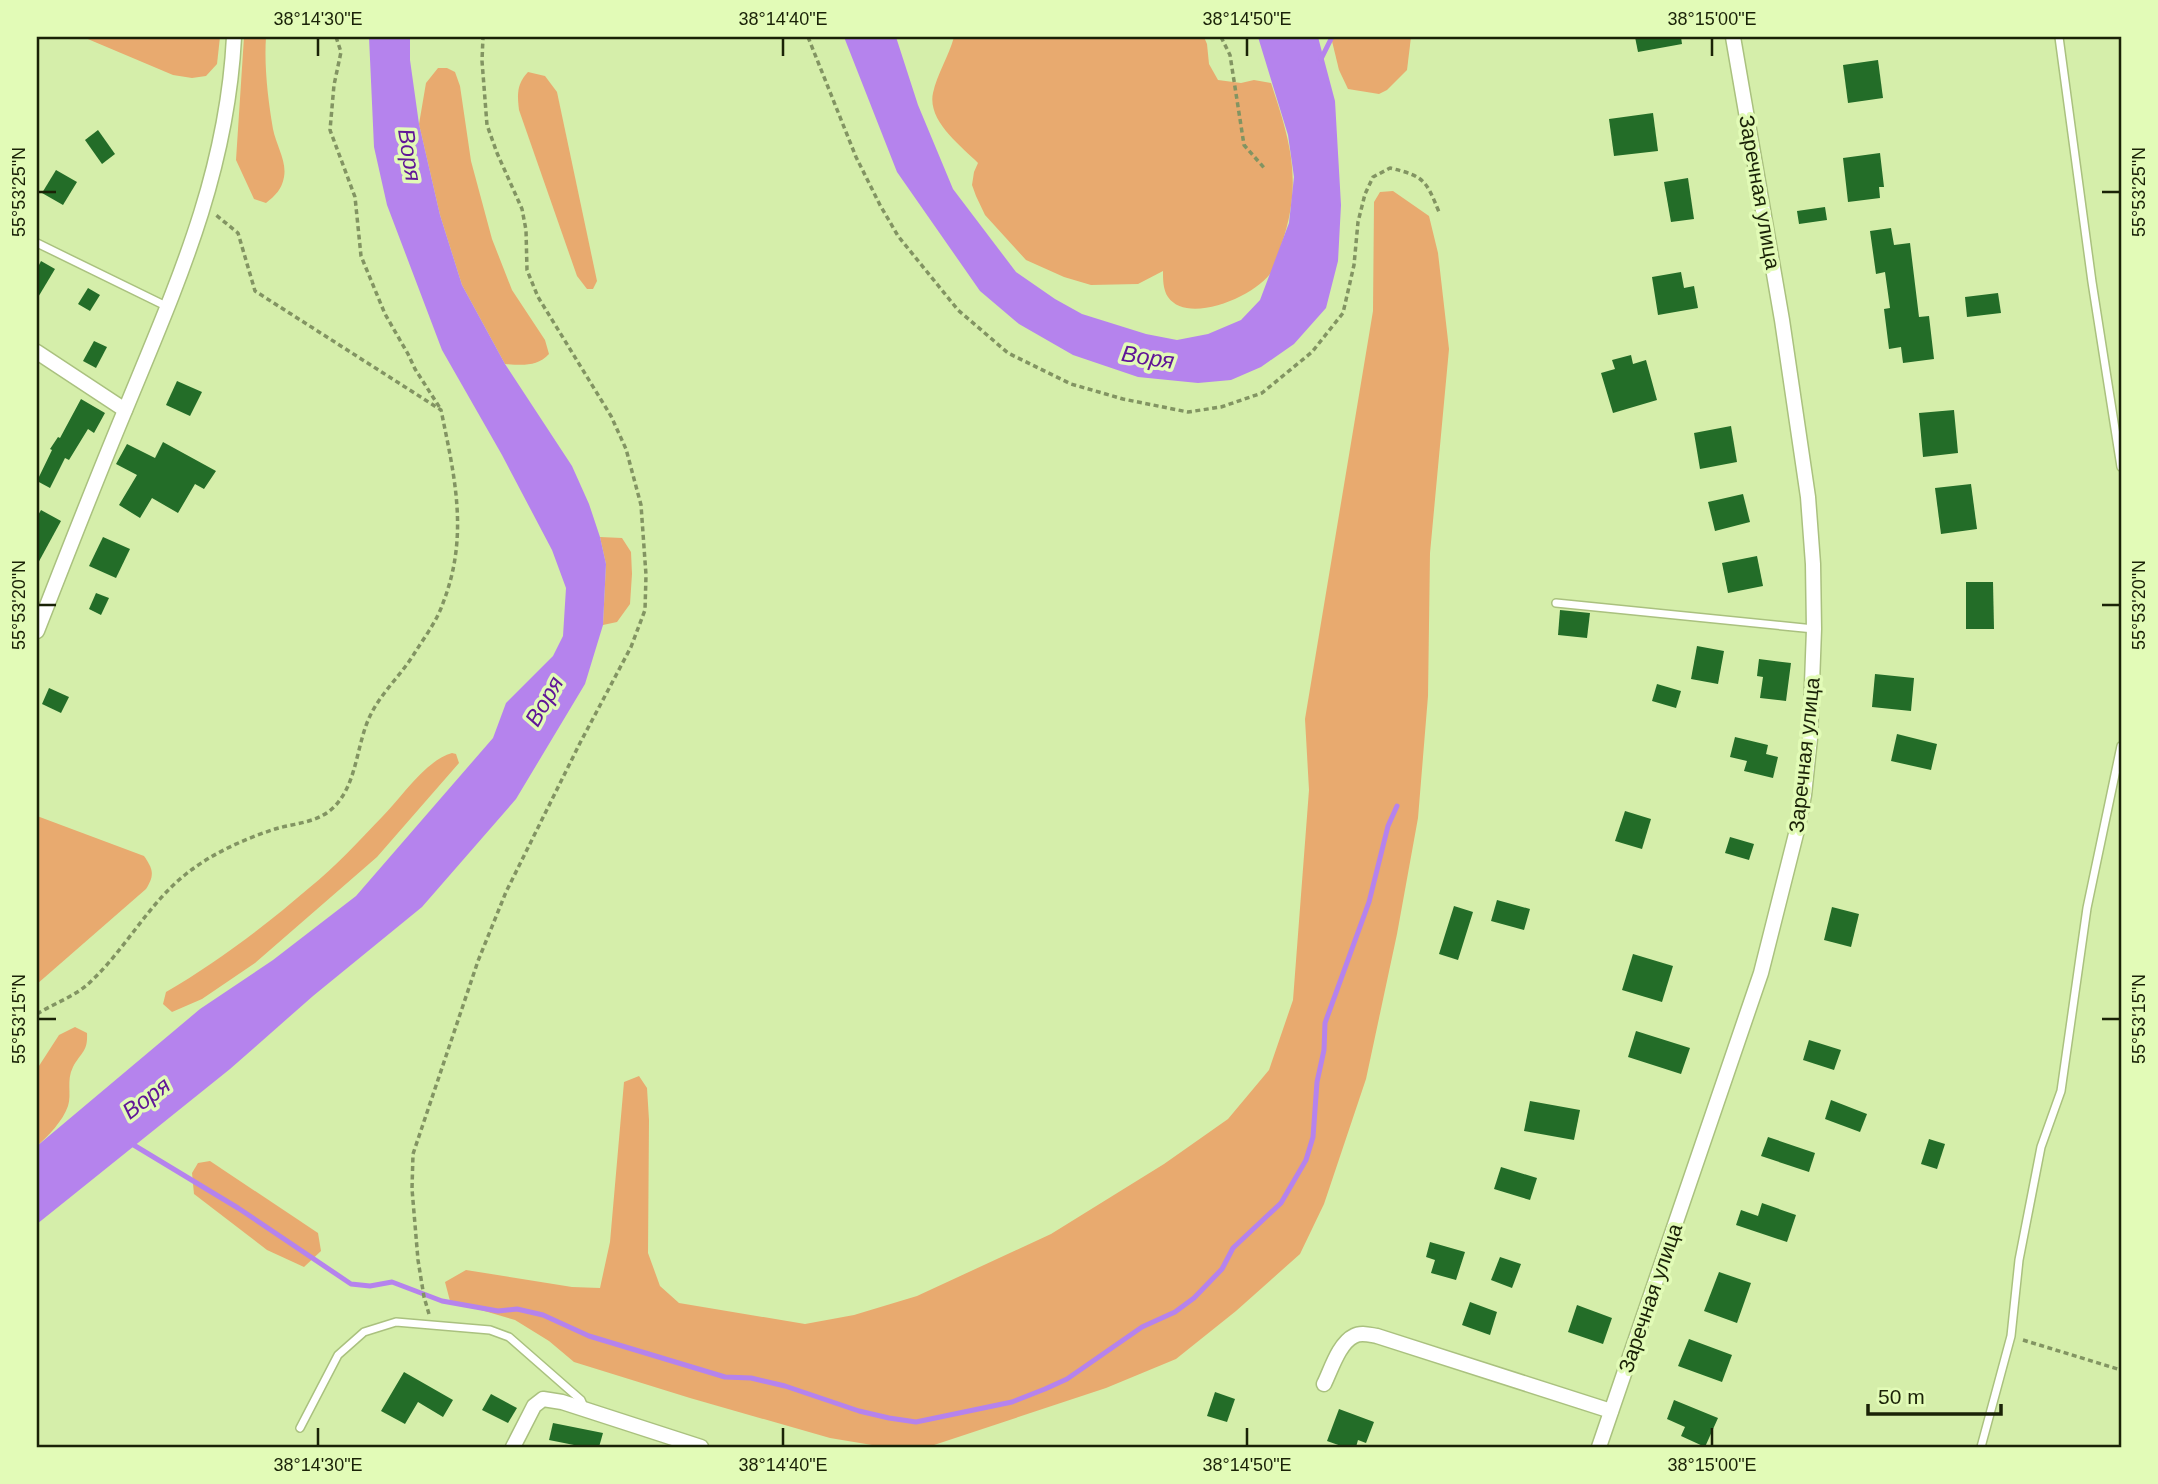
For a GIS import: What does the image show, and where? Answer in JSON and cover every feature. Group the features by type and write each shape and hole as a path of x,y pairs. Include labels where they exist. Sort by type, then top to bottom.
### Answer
{"street":[{"path":"37,631 184,268 220,150 232,79 234,37"},
{"name":"Заречная улица","path":"1599,1447 1761,973 1790,864 1804,796 1810,738 1814,629 1808,497 1782,320 1733,37"},
{"path":"37,352 125,410"},
{"path":"1324,1384 1343,1346 1353,1336 1363,1334 1377,1336 1611,1410"},
{"path":"513,1447 534,1406 543,1399 701,1447"}],"lane":[{"path":"2059,37 2092,282 2121,467"},
{"path":"37,243 168,307"},
{"path":"1556,603 1814,629"},
{"path":"1981,1447 2011,1336 2019,1260 2041,1147 2061,1091 2087,908 2121,746"},
{"path":"300,1428 338,1356 364,1332 396,1322 490,1330 509,1337 581,1400 585,1410"}],"path":[{"path":"37,1014 86,986 176,882 205,859 276,829 312,821 334,808 346,790 369,716 413,656 443,605 447,592 453,566 458,515 457,493 442,410 415,369 385,314 360,256 355,197 330,130 334,85 341,52 336,37"},
{"path":"433,1325 424,1297 418,1260 412,1189 413,1154 478,961 506,892 631,647 645,610 642,505 626,449 611,416 538,297 527,270 526,230 522,209 487,124 482,61 483,37"},
{"path":"808,37 856,157 880,205 898,236 958,310 1008,353 1071,384 1110,395 1188,412 1221,407 1262,393 1311,352 1343,313 1354,265 1358,222 1365,194 1373,177 1390,168 1414,174 1429,187 1439,212"},
{"path":"1221,37 1230,55 1244,145 1266,170"},
{"path":"204,205 238,233 255,291 442,410"},
{"path":"2011,1336 2121,1370"}],"shaded area":[{"path":"83,37 220,37 217,64 206,76 192,78 173,75"},
{"path":"244,37 266,37 266,71 274,135 285,171 282,185 266,203 254,199 236,160"},
{"path":"954,37 1204,37 1209,64 1218,80 1271,83 1289,144 1293,183 1288,223 1272,271 1253,289 1238,297 1222,304 1191,309 1178,305 1168,297 1164,288 1163,271 1138,284 1091,285 1064,277 1026,260 985,215 972,185 978,163 947,132 935,113 933,93"},
{"path":"1331,37 1411,37 1407,70 1387,90 1379,94 1348,89 1339,70"},
{"path":"438,68 455,72 460,86 471,161 492,239 512,290 545,340 549,354 534,363 505,364 462,285 440,215 419,124 426,83"},
{"path":"528,72 545,76 557,92 597,281 593,289 587,289 577,276 519,110 519,89"},
{"path":"1393,191 1429,216 1438,253 1449,349 1430,553 1428,696 1418,818 1366,1079 1324,1204 1300,1254 1236,1311 1176,1359 1106,1388 928,1447 884,1447 830,1438 690,1398 574,1362 549,1341 515,1320 450,1301 445,1282 466,1270 572,1287 600,1288 610,1242 624,1082 639,1076 647,1088 649,1120 648,1253 660,1286 679,1303 805,1324 854,1315 917,1296 1051,1234 1164,1164 1228,1119 1269,1070 1293,1000 1309,790 1305,719 1373,311 1374,202 1380,192"},
{"path":"600,537 622,538 631,552 632,574 630,604 617,622 603,625 606,564"},
{"path":"452,753 456,754 459,763 377,857 255,963 202,999 172,1012 163,1004 166,992 240,943 319,880 365,835 423,771"},
{"path":"37,816 144,856 152,872 146,889 37,984"},
{"path":"75,1027 87,1033 87,1039 85,1048 71,1072 68,1106 59,1123 37,1146 37,1069 59,1035"},
{"path":"210,1161 318,1233 321,1251 304,1267 267,1250 194,1194 192,1173 198,1163"}],"water":[{"name":"Воря","path":"369,37 410,37 410,60 419,124 440,215 462,285 505,364 572,466 589,504 606,564 603,625 585,684 516,799 422,907 313,996 230,1069 37,1224 37,1146 200,1009 273,960 356,896 493,738 506,703 553,656 563,636 566,588 552,550 442,350 387,205 374,147"},
{"name":"Воря","path":"844,37 896,37 918,105 953,189 1016,272 1082,314 1146,334 1177,340 1208,334 1241,320 1260,300 1289,223 1294,177 1288,135 1258,37 1318,37 1335,101 1341,205 1338,261 1326,308 1294,344 1261,367 1231,380 1198,383 1138,377 1073,355 1019,324 980,291 897,172"}],"building":[{"path":"1635,37 1681,37 1682,44 1638,52"},
{"path":"1878,60 1883,98 1848,103 1843,65"},
{"path":"1653,113 1658,151 1614,156 1609,119"},
{"path":"98,130 115,154 102,164 85,140"},
{"path":"1880,153 1884,187 1879,187 1880,198 1848,202 1843,158"},
{"path":"56,170 77,182 63,205 42,193"},
{"path":"1688,178 1694,219 1671,222 1664,182"},
{"path":"1825,207 1827,220 1799,224 1797,211"},
{"path":"1891,228 1894,245 1910,243 1919,317 1929,316 1934,359 1903,363 1901,347 1889,349 1884,309 1890,308 1885,272 1876,274 1870,231"},
{"path":"41,261 55,269 37,299 37,269"},
{"path":"1681,272 1684,288 1694,286 1698,308 1658,315 1652,277"},
{"path":"88,288 100,295 90,311 78,304"},
{"path":"1998,293 2001,313 1967,317 1965,297"},
{"path":"94,341 107,347 96,368 83,361"},
{"path":"1631,355 1633,364 1646,360 1657,400 1613,413 1601,373 1615,369 1612,360"},
{"path":"177,381 202,392 190,416 166,405"},
{"path":"81,399 105,413 94,433 88,429 69,460 65,458 50,488 37,481 52,450 50,449 58,437 60,438"},
{"path":"1954,410 1958,453 1923,457 1919,413"},
{"path":"1731,426 1737,462 1700,469 1694,433"},
{"path":"163,442 216,471 204,489 195,484 178,513 152,498 140,518 119,505 137,475 116,464 127,444 155,458"},
{"path":"1971,484 1977,529 1941,534 1935,488"},
{"path":"1743,494 1750,522 1715,531 1708,502"},
{"path":"41,510 61,521 37,565 37,517"},
{"path":"103,537 130,549 116,578 89,566"},
{"path":"1757,556 1763,586 1728,593 1722,563"},
{"path":"1966,582 1993,582 1994,629 1966,629"},
{"path":"96,593 109,598 101,615 89,609"},
{"path":"1560,610 1590,613 1587,638 1558,635"},
{"path":"1697,646 1724,651 1718,684 1691,679"},
{"path":"1759,659 1791,663 1786,701 1760,698 1763,677 1757,676"},
{"path":"1875,674 1914,678 1911,711 1872,707"},
{"path":"1657,684 1681,691 1676,708 1652,701"},
{"path":"49,688 69,697 61,713 42,704"},
{"path":"1897,734 1937,744 1931,770 1891,761"},
{"path":"1735,737 1768,745 1766,754 1778,757 1773,778 1744,771 1747,761 1730,757"},
{"path":"1625,811 1651,819 1642,849 1615,841"},
{"path":"1730,837 1754,844 1749,860 1725,853"},
{"path":"1497,900 1530,909 1524,930 1491,921"},
{"path":"1454,906 1473,912 1458,960 1439,954"},
{"path":"1832,907 1859,914 1851,947 1824,940"},
{"path":"1633,954 1673,966 1662,1002 1622,990"},
{"path":"1636,1031 1690,1048 1681,1074 1628,1057"},
{"path":"1809,1040 1841,1050 1834,1070 1803,1060"},
{"path":"1831,1100 1867,1114 1860,1132 1825,1119"},
{"path":"1530,1101 1580,1110 1574,1140 1524,1131"},
{"path":"1768,1137 1815,1153 1809,1172 1761,1156"},
{"path":"1929,1139 1945,1144 1937,1169 1921,1164"},
{"path":"1501,1167 1537,1178 1530,1200 1494,1189"},
{"path":"1762,1203 1796,1215 1787,1242 1736,1225 1741,1210 1758,1216"},
{"path":"1430,1242 1465,1252 1456,1280 1431,1273 1435,1260 1426,1257"},
{"path":"1500,1257 1521,1264 1512,1288 1491,1280"},
{"path":"1719,1272 1751,1283 1737,1323 1704,1311"},
{"path":"1470,1302 1497,1312 1490,1335 1462,1325"},
{"path":"1577,1305 1612,1318 1603,1344 1568,1332"},
{"path":"1689,1339 1732,1355 1722,1382 1678,1366"},
{"path":"404,1372 453,1400 443,1417 418,1402 405,1424 381,1411"},
{"path":"1215,1392 1235,1399 1227,1422 1207,1416"},
{"path":"491,1394 517,1408 508,1423 482,1410"},
{"path":"1674,1400 1718,1418 1705,1447 1681,1436 1685,1427 1667,1419"},
{"path":"1339,1409 1374,1422 1366,1443 1358,1440 1356,1447 1344,1447 1327,1441"},
{"path":"553,1423 603,1433 599,1447 549,1440"}],"waterway":[{"path":"1321,59 1332,37"},
{"path":"132,1144 238,1208 351,1284 370,1286 392,1282 442,1301 498,1311 517,1309 543,1315 589,1336 725,1377 751,1378 785,1386 859,1411 889,1418 916,1422 1012,1402 1067,1379 1142,1327 1175,1312 1194,1298 1222,1269 1233,1248 1281,1203 1306,1160 1313,1137 1325,1023 1369,902 1388,826 1397,806"}]}
